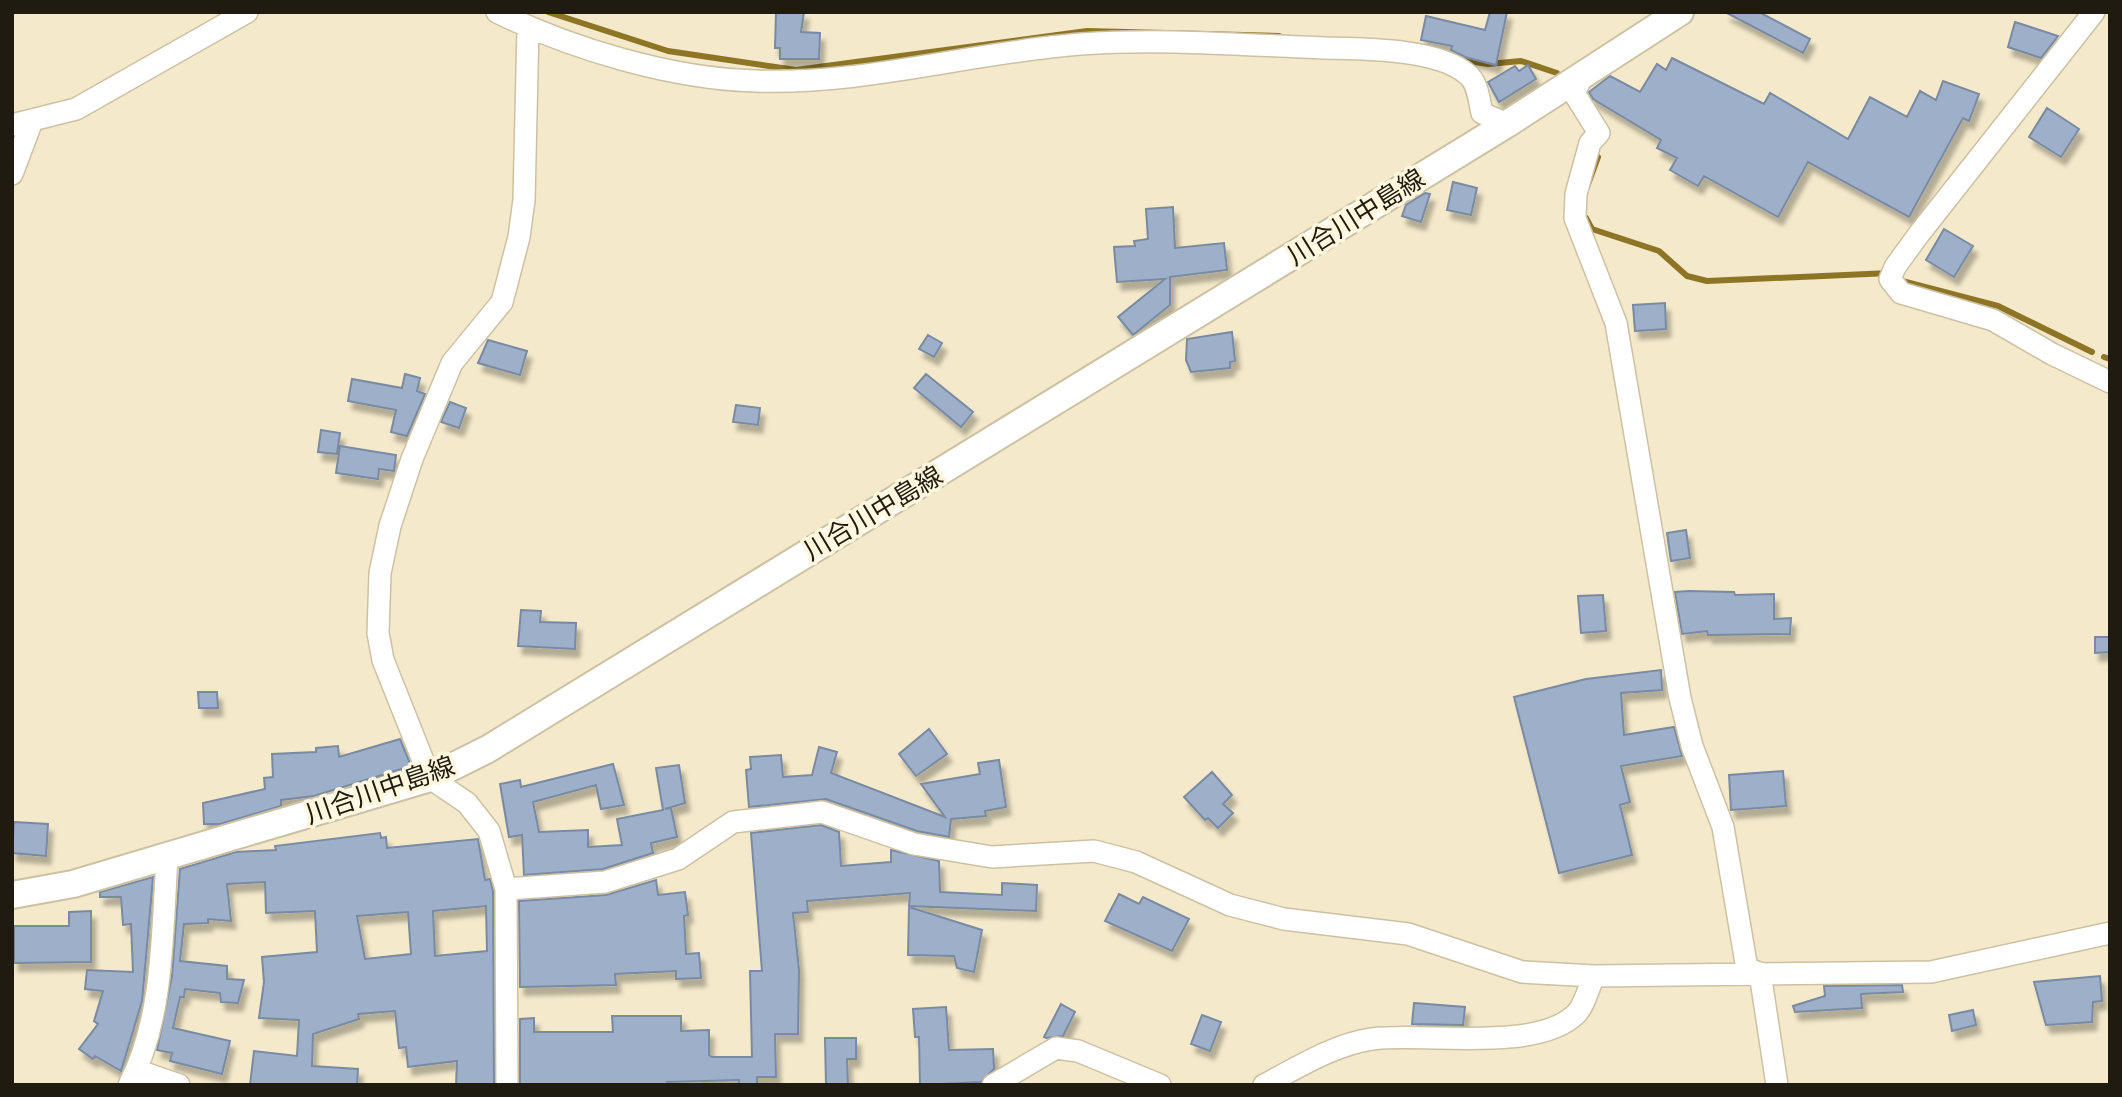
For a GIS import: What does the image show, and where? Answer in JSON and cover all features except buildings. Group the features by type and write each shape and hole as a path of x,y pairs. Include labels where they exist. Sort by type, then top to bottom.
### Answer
{"main road":[{"name":"川合川中島線","path":"12,895 73,884 167,858 430,779 500,742 1507,124 1680,12"}],"street":[{"path":"12,174 22,123 76,109 247,12"},
{"path":"497,12 528,28 640,63 753,81 804,82 1082,44 1374,50 1440,59 1468,74 1476,87 1482,113 1507,124"},
{"path":"2094,12 1893,271 1890,279 1901,293 1993,320 2052,354 2110,382"},
{"path":"507,1085 506,889 489,831 467,803 430,779 383,660 378,633 380,573 390,526 408,470 452,363 502,302 519,237 524,200 528,28"},
{"path":"1583,75 1574,93 1599,133 1590,144 1576,194 1575,218 1616,323 1680,698 1692,746 1723,827 1746,968 1760,973"},
{"path":"506,889 605,883 678,859 733,822 822,812 914,844 992,856 1094,851 1136,862 1230,905 1284,919 1408,934 1522,972 1594,976 1931,972 2110,933"},
{"path":"167,858 160,966 142,1059 132,1078 179,1085"},
{"path":"1760,973 1777,1085"},
{"path":"1264,1085 1313,1060 1370,1039 1520,1037 1551,1027 1576,1014 1594,976"},
{"path":"993,1085 1055,1048 1078,1051 1160,1085"}],"waterway":[{"path":"548,12 668,51 796,70 1087,31 1279,36"},
{"path":"1460,60 1488,64 1521,61 1557,73"},
{"path":"1587,187 1598,157"},
{"path":"1586,218 1592,229 1659,251 1687,276 1707,281 1890,273"},
{"path":"1902,281 1998,306 2092,352"},
{"path":"2104,357 2110,359"}]}
